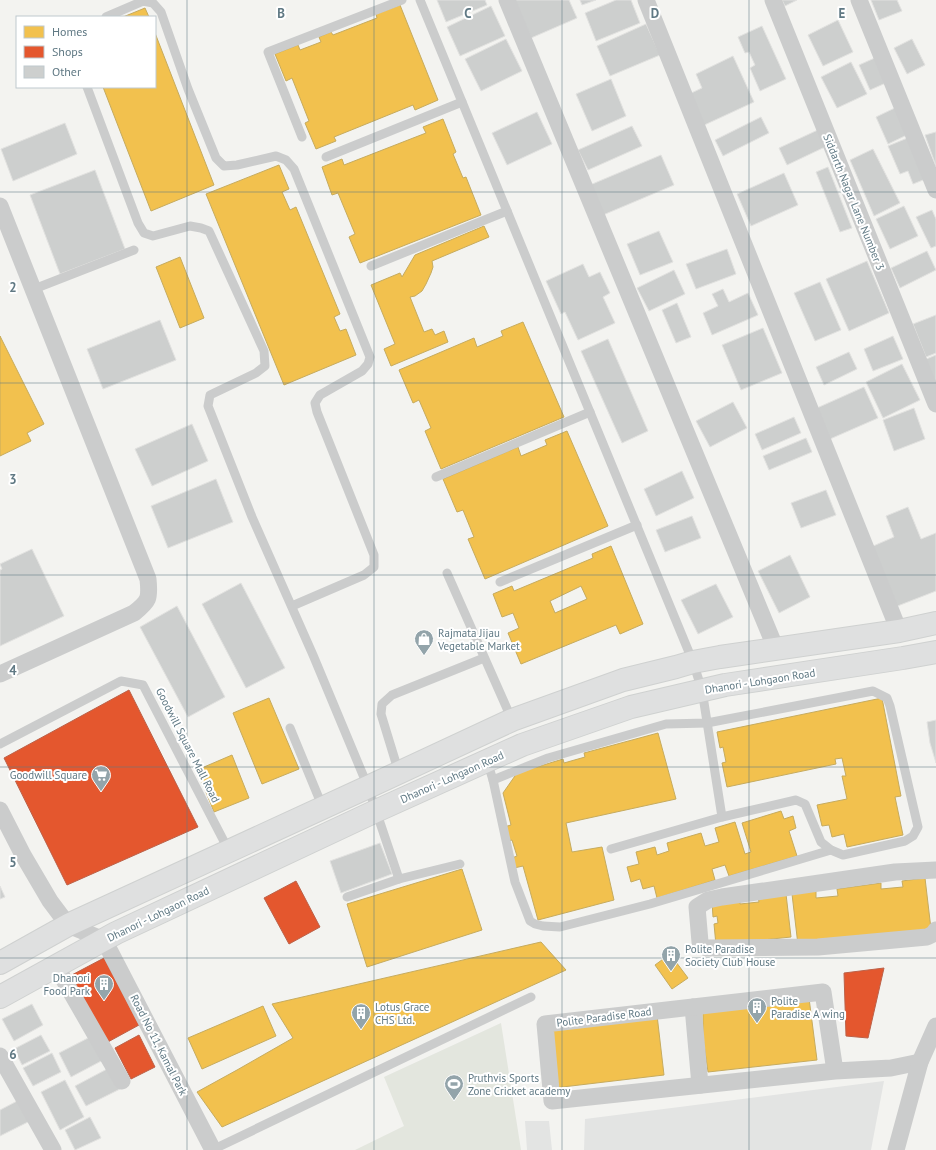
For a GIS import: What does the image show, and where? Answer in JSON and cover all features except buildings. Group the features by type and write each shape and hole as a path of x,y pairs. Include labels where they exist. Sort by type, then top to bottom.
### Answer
{"main road":[{"path":"0,963 68,925 512,720 623,680 693,662 936,624"},
{"name":"Dhanori - Lohgaon Road","path":"0,997 116,933 376,811 490,770 522,745 631,707 725,684 936,652"}],"street":[{"path":"507,0 776,649"},
{"path":"646,0 899,631"},
{"name":"Siddarth Nagar Lane Number 3","path":"773,0 936,404"},
{"path":"859,0 936,190"},
{"path":"0,206 148,579 149,594 145,604 134,614 0,674"},
{"path":"0,810 22,855 46,895 68,925 104,940"},
{"path":"936,870 895,872 722,897 708,900 697,907 700,942 702,946 707,948 818,947 927,937 933,934 936,930"},
{"name":"Road No 11, Kamal Park","path":"104,940 212,1150"},
{"path":"56,966 122,1081"},
{"name":"Polite Paradise Road","path":"835,1071 823,992 545,1024 552,1101 835,1071 891,1068 920,1062"},
{"path":"693,1007 700,1085"},
{"path":"896,1150 920,1062 936,1026"},
{"path":"0,1056 53,1150"}],"lane":[{"path":"302,138 268,52 402,0"},
{"path":"420,0 693,662 702,690 722,817"},
{"path":"108,16 143,1 153,3 160,12 188,89 216,158 224,166 237,165 276,156 286,160 294,169 370,357 368,364 362,371 320,395 316,403 317,412 374,555 374,567 364,575 292,606"},
{"path":"88,88 138,223 144,233 153,236 190,226 210,231 264,351 265,366 256,373 210,395 208,406 252,517 313,654 368,787 399,879"},
{"path":"326,157 462,102"},
{"path":"371,266 507,211"},
{"path":"34,289 134,250"},
{"path":"436,477 590,412"},
{"path":"500,582 637,526"},
{"path":"447,573 512,720"},
{"path":"399,773 381,714 382,704 392,695 484,658"},
{"name":"Goodwill Square Mall Road","path":"0,744 121,681 143,684 229,851"},
{"path":"611,849 722,817 796,800 805,804 821,842 831,850 843,855 905,841 913,836 918,827 890,706 886,698 873,691 707,723 666,724 548,758 490,770 515,882 530,921 543,926 560,927 643,906 831,850"},
{"path":"290,728 323,808"},
{"path":"346,897 399,879 460,864"},
{"path":"212,1150 531,997"}],"shaded area":[{"name":"Pruthvis Sports Zone Cricket academy","path":"501,1023 521,1150 355,1150 404,1126 384,1077"},
{"path":"884,1081 871,1150 584,1150 585,1119"},
{"path":"525,1121 549,1121 552,1150 527,1150"}],"place":[{"name":"Rajmata Jijau Vegetable Market","path":"424,656"},
{"name":"Goodwill Square","path":"101,792"},
{"name":"Polite Paradise Society Club House","path":"671,972"},
{"name":"Dhanori Food Park","path":"104,1001"},
{"name":"Polite Paradise A wing","path":"757,1024"},
{"name":"Lotus Grace CHS Ltd.","path":"361,1030"},
{"name":"Pruthvis Sports Zone Cricket academy","path":"454,1101"}]}
